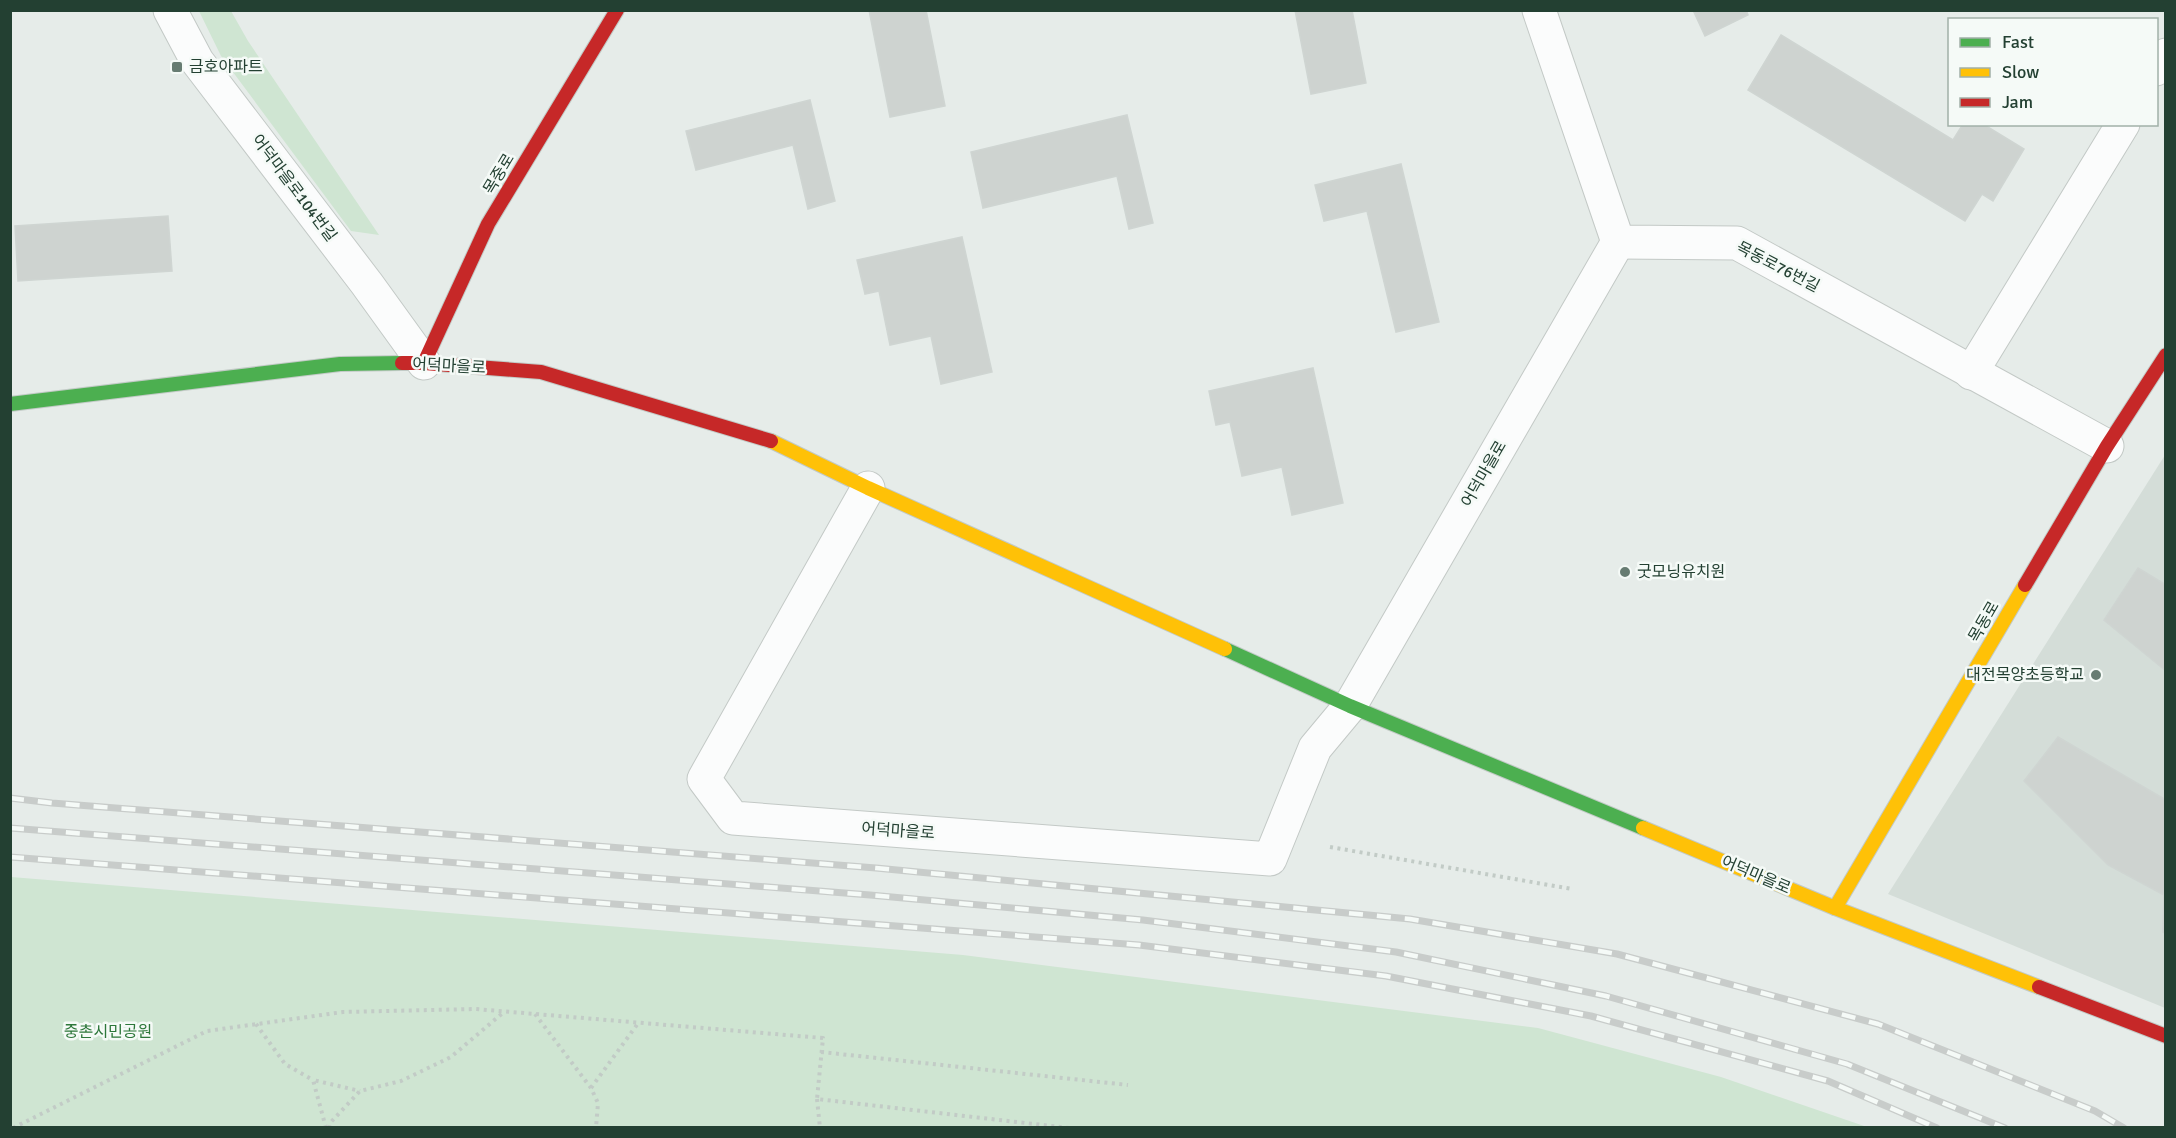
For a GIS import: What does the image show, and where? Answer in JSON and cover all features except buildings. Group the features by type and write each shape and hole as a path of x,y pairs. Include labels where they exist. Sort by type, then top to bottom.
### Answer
{"main road":[{"name":"목중로","path":"424,363 488,224 617,10"},
{"name":"목동로","path":"1835,908 2107,446 2166,355"},
{"name":"어덕마을로","path":"10,404 340,364 424,363 541,372 772,441 868,488 1350,706 1835,908 2166,1036"}],"street":[{"name":"어덕마을로104번길","path":"170,10 197,61 367,284 424,363"},
{"path":"1539,10 1618,242"},
{"path":"1971,373 2122,126"},
{"name":"목동로76번길","path":"1618,242 1737,243 2107,446"},
{"name":"어덕마을로","path":"868,488 704,779 733,818 1270,859 1315,748 1350,706 1618,242"}],"path":[{"path":"1330,847 1572,889"},
{"path":"13,1128 207,1031 343,1012 475,1009 823,1038 817,1099 820,1128"},
{"path":"256,1024 285,1064 313,1080 360,1090 401,1081 451,1057 505,1011"},
{"path":"534,1013 591,1088 597,1103 596,1128"},
{"path":"591,1088 639,1022"},
{"path":"821,1052 1128,1085"},
{"path":"313,1080 327,1128"},
{"path":"327,1128 360,1090"},
{"path":"817,1099 1069,1128"},
{"path":"1010,1128 1011,1121"},
{"path":"25,1122 31,1128"}],"shaded area":[{"name":"대전목양초등학교","path":"2165,455 2165,1008 1888,894"}],"green space":[{"path":"199,11 231,11 248,41 379,235 351,231 221,56"},
{"name":"중촌시민공원","path":"11,877 963,955 1538,1028 1721,1077 1867,1127 11,1127"}],"railway":[{"path":"10,798 876,868 1410,919 1617,954 1878,1024 2095,1111 2124,1128"},
{"path":"10,828 870,895 1143,920 1396,952 1606,996 1847,1064 2005,1128"},
{"path":"10,857 1139,945 1386,976 1591,1016 1828,1081 1937,1128"}],"traffic: fast":[{"path":"10,404 340,364 402,363"},
{"path":"1225,649 1350,706 1643,828"}],"traffic: slow":[{"path":"771,441 868,488 1225,649"},
{"path":"1835,908 2025,585"},
{"path":"1643,828 1835,908 2039,987"}],"traffic: jam":[{"path":"424,363 488,224 617,10"},
{"path":"2025,585 2107,446 2166,355"},
{"path":"402,363 541,372 771,441"},
{"path":"2039,987 2166,1036"}],"place":[{"name":"금호아파트","path":"177,67"},
{"name":"굿모닝유치원","path":"1625,572"},
{"name":"대전목양초등학교","path":"2096,675"}]}
